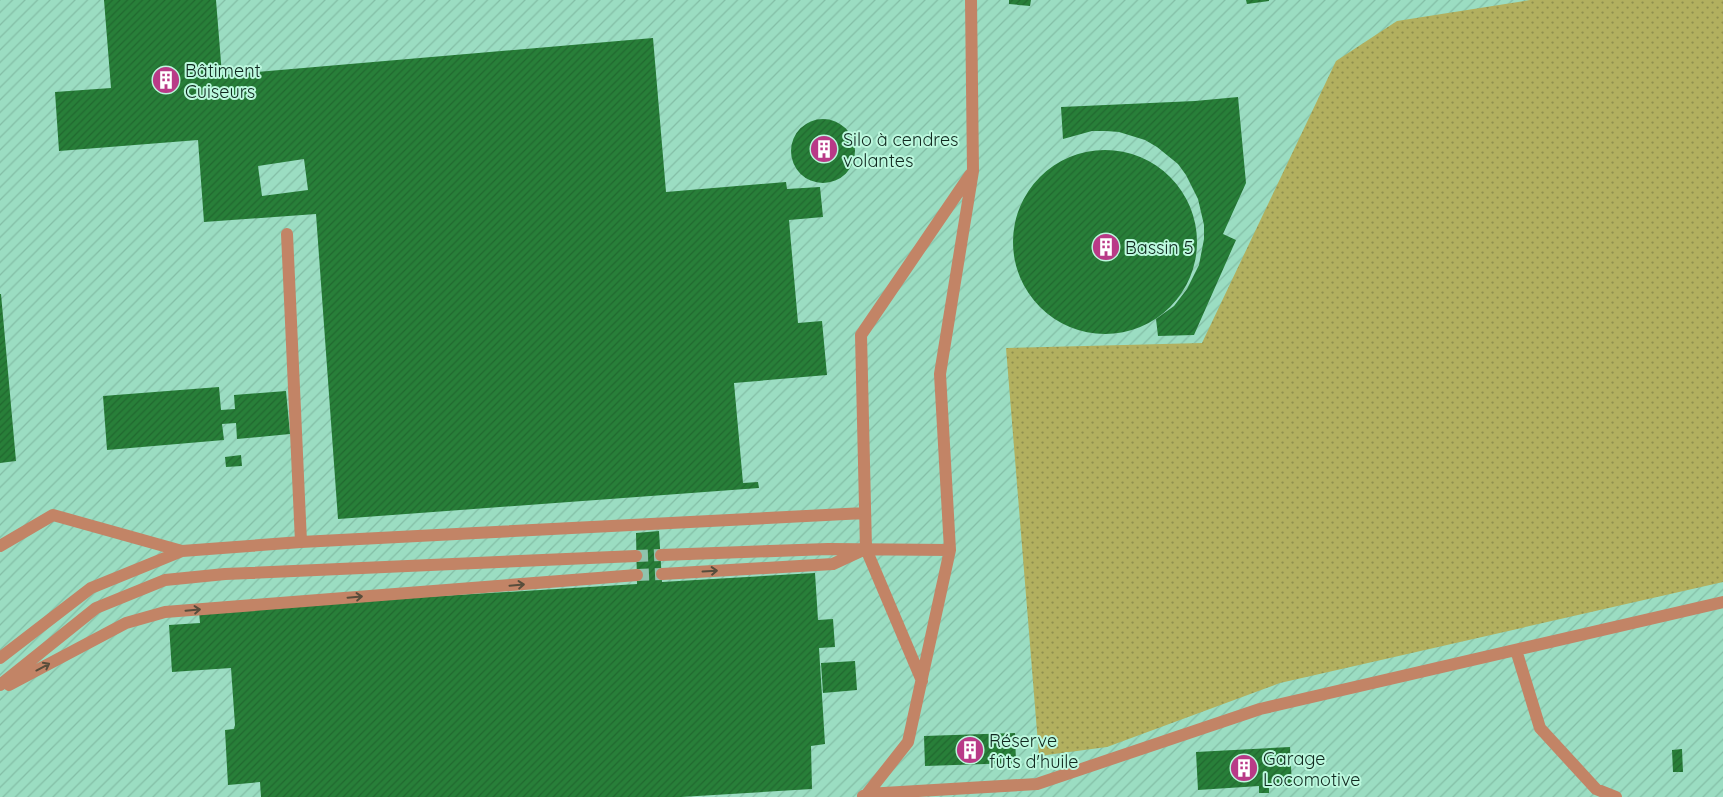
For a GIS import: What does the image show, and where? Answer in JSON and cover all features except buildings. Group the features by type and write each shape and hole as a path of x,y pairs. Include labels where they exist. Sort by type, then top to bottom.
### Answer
{"lane":[{"path":"864,795 908,742 950,550 940,374 973,171 971,0"},
{"path":"922,681 866,549 861,335 973,171"},
{"path":"287,234 301,542"},
{"path":"0,658 91,588 182,551 301,542 865,513"},
{"path":"0,546 53,515 182,551"},
{"path":"661,555 866,549 950,550"},
{"path":"662,574 833,564 866,549"},
{"path":"0,685 96,608 165,580 225,574 636,556"},
{"path":"0,689 126,623 165,612 637,575"},
{"path":"864,795 1037,784 1260,709 1723,602"},
{"path":"1516,650 1540,728 1596,789 1616,797"}],"shaded area":[{"path":"0,0 1723,0 1723,797 0,797"},
{"path":"1530,0 1723,0 1723,582 1280,683 1107,747 1039,756 1006,348 1202,343 1336,61 1397,21"}],"tunnel":[{"path":"636,556 661,555"},
{"path":"637,575 662,574"}],"place":[{"name":"Bâtiment Cuiseurs","path":"166,80"},
{"name":"Silo à cendres volantes","path":"824,149"},
{"name":"Bassin 5","path":"1106,247"},
{"name":"Réserve fûts d'huile","path":"970,750"},
{"name":"Garage Locomotive","path":"1244,768"}]}
